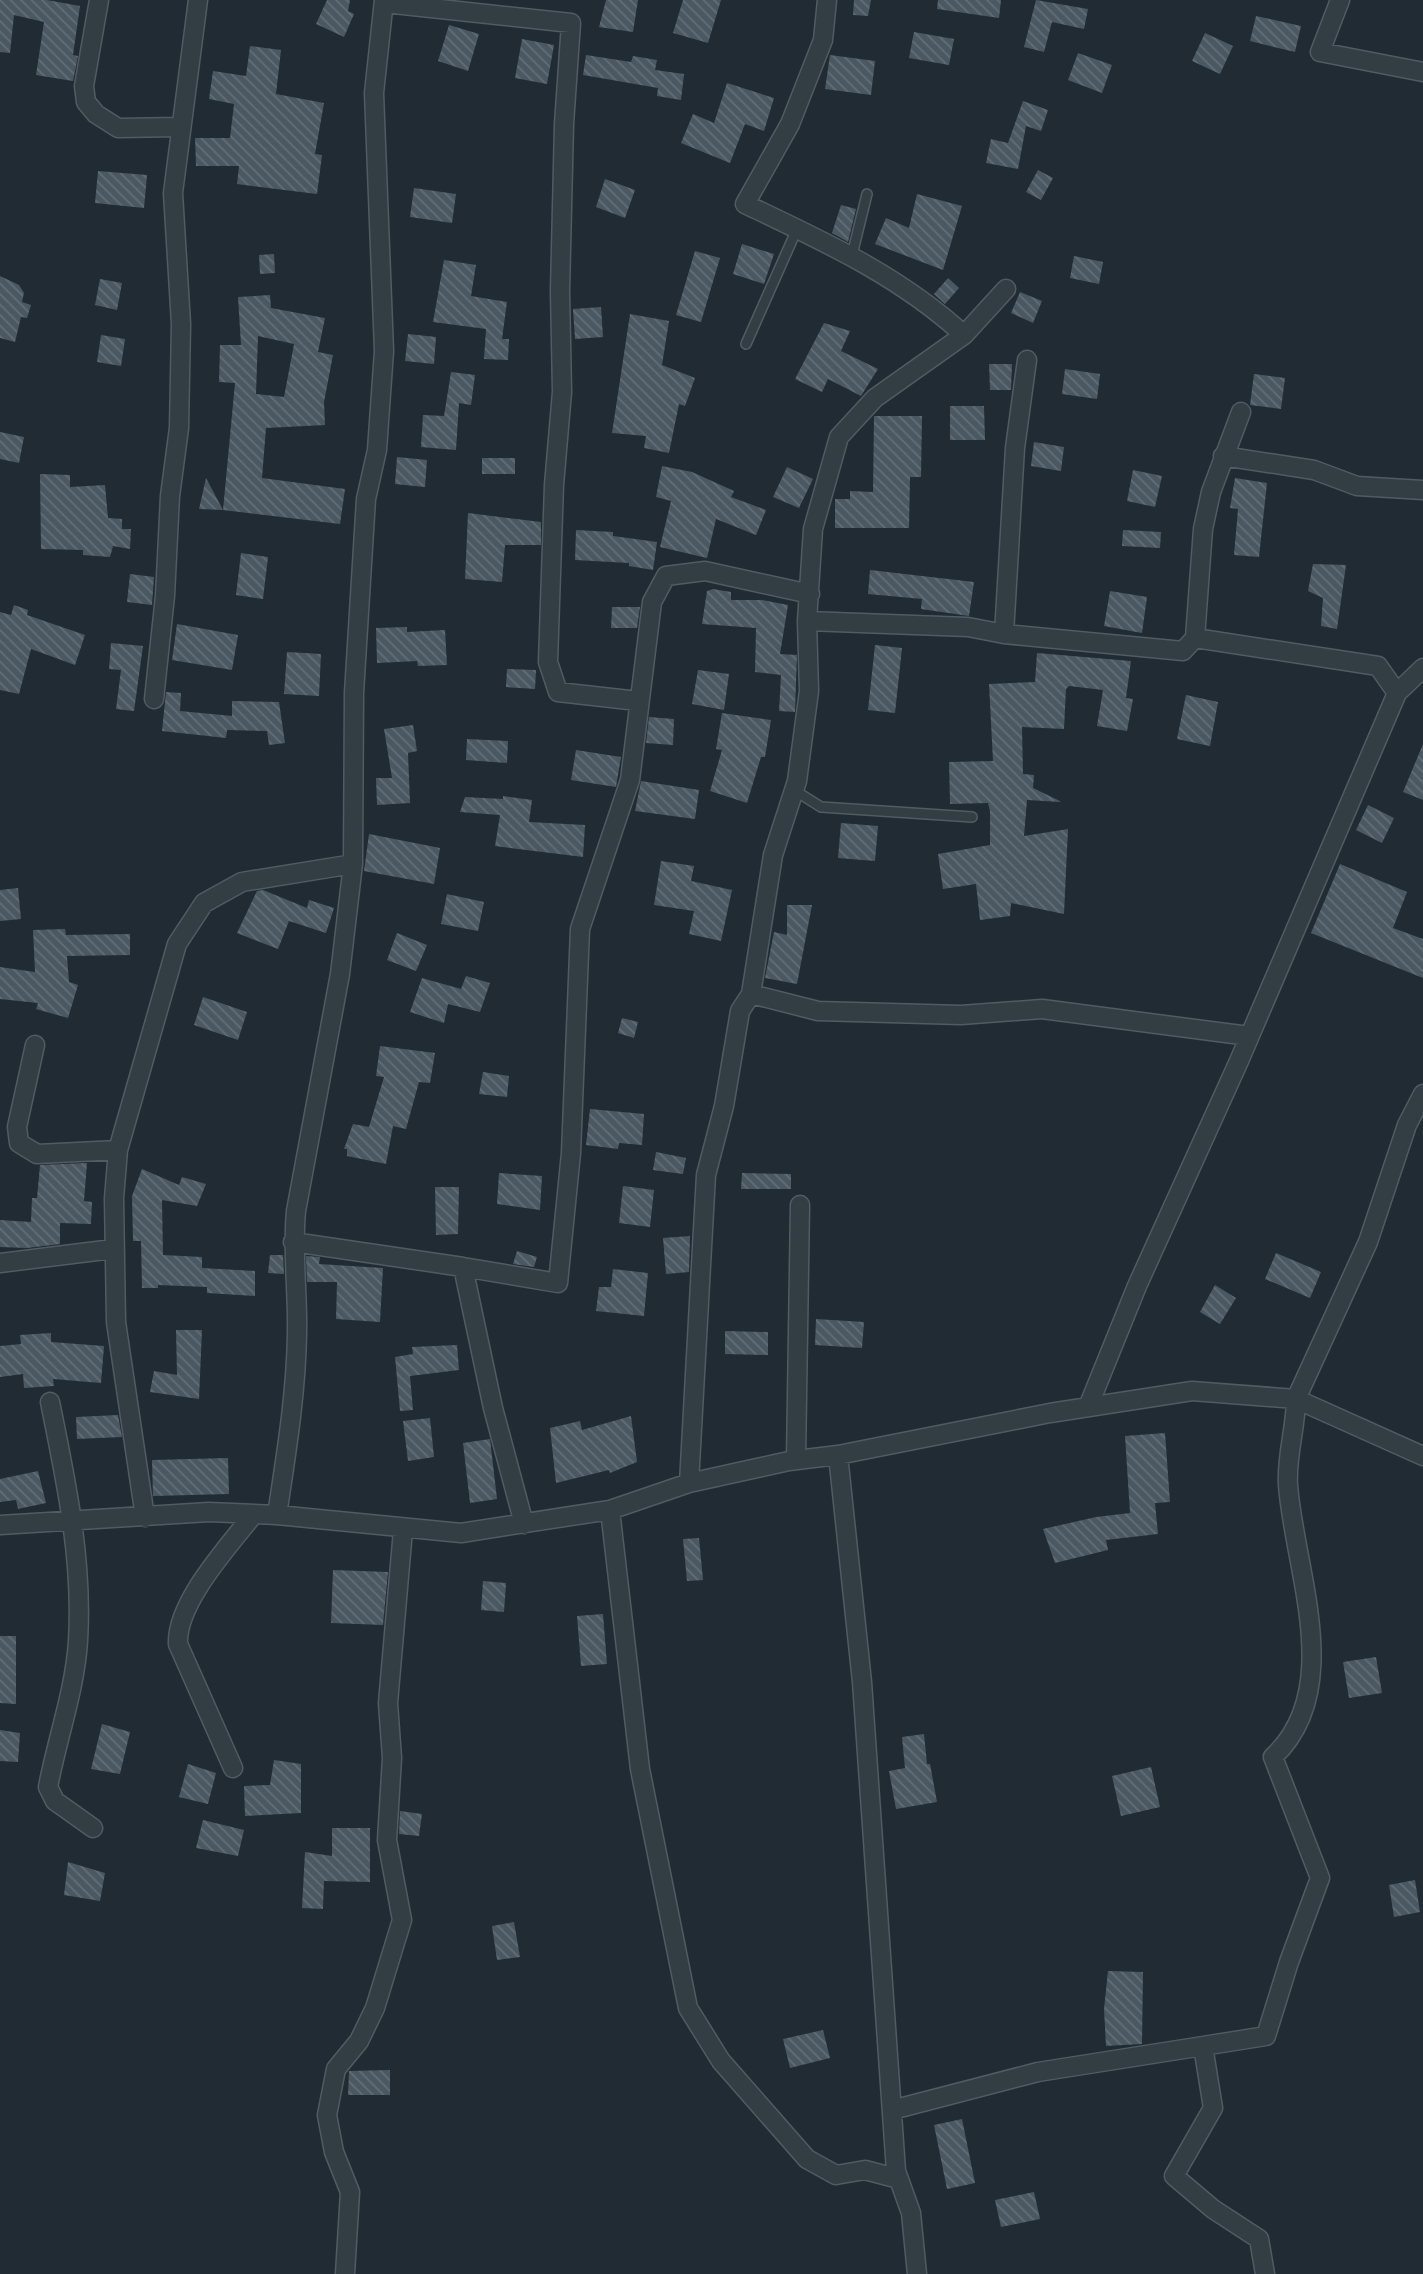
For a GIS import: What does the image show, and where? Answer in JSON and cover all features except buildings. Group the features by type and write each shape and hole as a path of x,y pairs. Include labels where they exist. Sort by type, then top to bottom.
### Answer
{"street":[{"path":"99,0 84,86 86,102 96,114 118,128 179,127"},
{"path":"154,699 169,555 170,496 179,428 181,324 173,193 179,127 198,0"},
{"path":"827,0 823,40 790,124 745,204 852,255 932,305 964,335"},
{"path":"1340,0 1320,52 1423,72"},
{"path":"277,1515 294,1406 297,1332 293,1242 340,974 352,864 354,693 359,610 366,499 377,450 384,351 374,93 384,1 570,23 564,124 560,291 562,392 554,485 548,662 558,692 638,701"},
{"path":"689,1483 706,1175 724,1106 740,1011 751,994 773,855 794,790 809,691 807,621 813,529 839,437 875,398 964,335 1006,289"},
{"path":"1004,634 1015,448 1027,360"},
{"path":"807,621 968,627 1004,634 1183,651 1195,638 1203,529 1223,456 1241,412"},
{"path":"1223,456 1314,470 1357,486 1423,489"},
{"path":"293,1242 558,1283 571,1153 580,929 630,780 652,601 666,576 705,571 810,594"},
{"path":"1195,638 1378,666 1396,693"},
{"path":"1088,1407 1137,1286 1249,1036 1396,693 1423,668"},
{"path":"145,1517 116,1322 113,1250 118,1150 177,944 204,903 242,882 352,864"},
{"path":"751,994 818,1011 961,1015 1042,1009 1249,1036"},
{"path":"35,1045 17,1127 19,1143 37,1154 118,1150"},
{"path":"891,2110 1038,2072 1266,2036 1289,1962 1320,1878 1273,1757 1290,1741 1306,1698 1313,1632 1287,1482 1296,1427 1296,1399 1368,1242 1407,1125 1423,1094"},
{"path":"796,1460 800,1205"},
{"path":"0,1262 113,1250"},
{"path":"463,1267 493,1408 524,1524"},
{"path":"0,1525 208,1512 277,1515 461,1534 610,1510 689,1483 796,1460 838,1455 1088,1407 1192,1391 1296,1399 1318,1412 1397,1441 1423,1456"},
{"path":"50,1402 75,1522 78,1640 72,1688 48,1787 55,1801 93,1828"},
{"path":"838,1455 862,1682 891,2110 899,2179 911,2213 917,2274"},
{"path":"610,1510 640,1769 688,2008 720,2061 807,2159 836,2175 865,2170 899,2179"},
{"path":"233,1768 178,1644 177,1630 182,1614 253,1515"},
{"path":"345,2274 350,2192 334,2152 327,2115 336,2069 359,2041 375,2008 402,1920 387,1840 393,1758 388,1703 403,1530"},
{"path":"1203,2046 1213,2108 1174,2176 1213,2209 1259,2239 1265,2274"}],"lane":[{"path":"852,255 867,194"},
{"path":"746,344 797,229"},
{"path":"794,790 821,807 972,817"}]}
